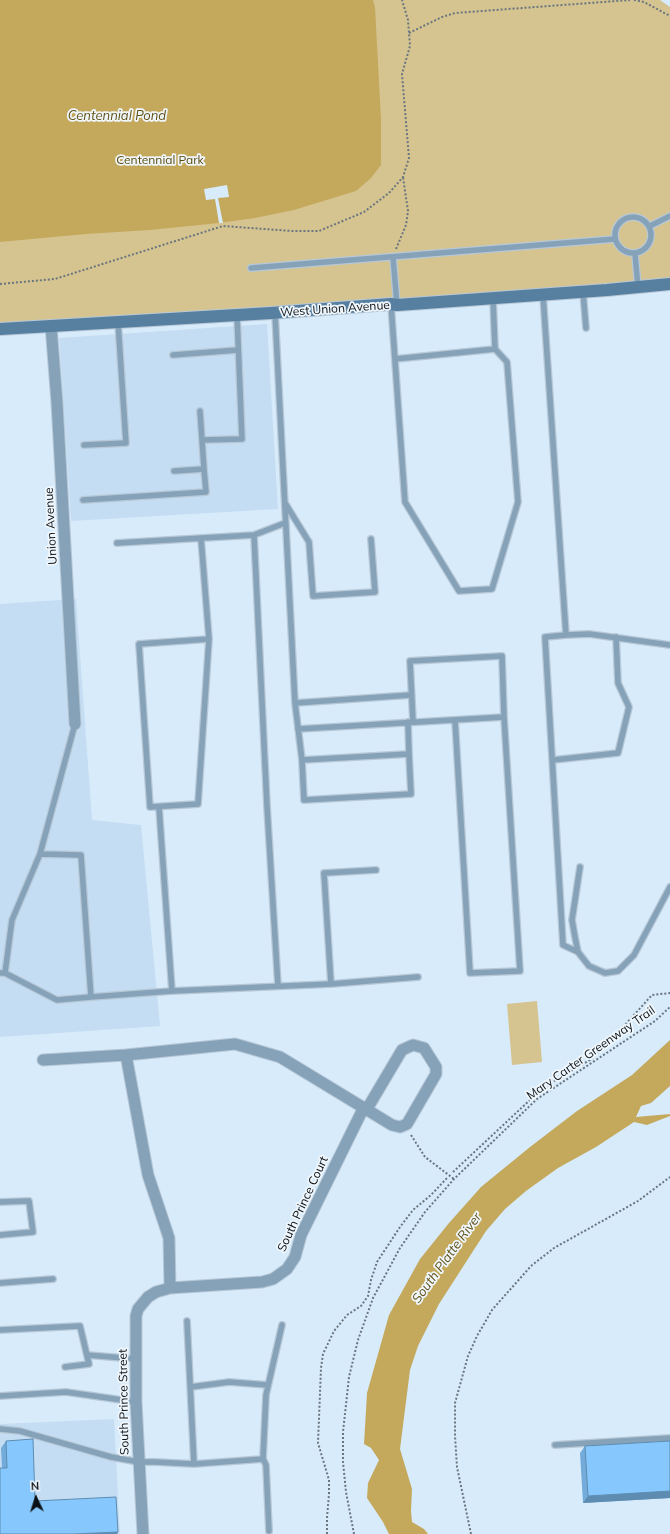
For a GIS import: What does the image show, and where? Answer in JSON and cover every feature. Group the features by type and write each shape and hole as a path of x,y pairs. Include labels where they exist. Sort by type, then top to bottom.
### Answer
{"street":[{"name":"West Union Avenue","path":"0,329 275,313 543,295 670,284"},
{"name":"Union Avenue","path":"50,326 57,403 75,724"},
{"path":"43,1060 126,1055 235,1044 280,1057 392,1125 400,1127 407,1124"},
{"name":"South Prince Court","path":"170,1288 262,1282 273,1279 287,1269 294,1257 302,1235 365,1108 402,1050 413,1045 424,1048 436,1067 436,1074 407,1124"},
{"path":"126,1055 148,1175 169,1238 170,1288"},
{"name":"South Prince Street","path":"143,1534 136,1402 136,1316 138,1309 148,1297 156,1292 170,1288"}],"lane":[{"path":"650,226 670,216"},
{"path":"638,217 645,220 650,226 652,240 648,247 642,252 635,254 628,253 622,250 615,239 615,231 623,219 638,217"},
{"path":"250,268 615,239"},
{"path":"635,254 638,287"},
{"path":"394,257 395,359 405,502 459,591 492,589 518,502 507,362 495,349 493,298"},
{"path":"583,292 586,328"},
{"path":"543,295 566,635"},
{"path":"275,313 295,703 302,760 304,800 411,794 409,754 411,695 410,661 502,656 504,717 520,971 470,973 455,720"},
{"path":"202,440 242,439 237,315"},
{"path":"84,445 126,443 118,322"},
{"path":"395,359 495,349"},
{"path":"173,355 238,350"},
{"path":"83,500 206,492 200,411"},
{"path":"174,471 204,469"},
{"path":"284,501 309,542 314,596 375,592 371,539"},
{"path":"117,543 254,535 286,523"},
{"path":"254,535 267,806 278,986"},
{"path":"201,538 209,639 198,804 150,808 138,644 209,639"},
{"path":"670,645 589,634 545,637 563,945 578,952 589,966 605,973 618,971 634,955 670,887"},
{"path":"553,760 618,753 629,706 618,683 616,637"},
{"path":"295,703 411,695"},
{"path":"298,730 504,717"},
{"path":"75,724 40,854 12,920 3,973 57,1000 172,991 331,984 418,977"},
{"path":"302,760 409,754"},
{"path":"159,807 172,991"},
{"path":"40,854 80,855 91,997"},
{"path":"578,952 572,920 580,867"},
{"path":"331,984 324,873 376,870"},
{"path":"0,1202 29,1200 33,1232 0,1235"},
{"path":"0,1283 53,1279"},
{"path":"187,1321 194,1464"},
{"path":"269,1531 266,1465 263,1459 266,1395 282,1325"},
{"path":"0,1330 80,1326 89,1364 65,1367"},
{"path":"87,1355 136,1359"},
{"path":"191,1387 229,1382 268,1385"},
{"path":"0,1396 66,1392 136,1402"},
{"path":"0,1429 20,1431 111,1457 139,1462 194,1464 263,1459"},
{"path":"555,1445 670,1438"}],"path":[{"path":"0,284 55,279 224,226 292,231 319,231 364,212 389,193 403,177 409,158 402,74 410,46 408,20 402,0"},
{"path":"409,33 442,17 455,13 630,0"},
{"path":"634,0 644,2 670,16"},
{"path":"394,257 406,225 408,211 403,177"},
{"path":"453,1172 549,1084 590,1060 652,995 670,993"},
{"name":"Mary Carter Greenway Trail","path":"354,1534 346,1492 343,1462 343,1432 349,1377 358,1340 373,1298 400,1248 425,1212 454,1179 537,1099 655,1021 670,1007"},
{"path":"407,1124 411,1137 425,1157 454,1179"},
{"path":"471,1534 457,1467 455,1404 468,1356 488,1316 531,1266 554,1248 638,1201 670,1177"},
{"path":"327,1534 329,1480 318,1443 321,1368 323,1354 334,1331 347,1315 361,1306 368,1296 377,1262 400,1227 413,1210 431,1195 447,1178"}],"shaded area":[{"path":"267,324 278,509 71,521 59,338"},
{"path":"76,599 92,820 141,825 160,1026 0,1037 0,604"},
{"path":"114,1419 120,1534 0,1534 0,1424"}],"green space":[{"name":"Centennial Park","path":"0,0 660,0 670,7 670,284 0,328"},
{"path":"537,1001 542,1062 512,1065 507,1004"}],"water":[{"name":"Centennial Pond","path":"0,0 373,0 375,7 381,119 381,165 371,178 356,191 294,210 255,218 150,230 0,242"},
{"name":"South Platte River","path":"670,1040 670,1086 651,1103 641,1106 636,1117 670,1114 670,1116 647,1125 634,1122 596,1147 558,1168 526,1191 505,1209 486,1231 439,1304 418,1346 410,1370 400,1449 412,1489 412,1522 424,1529 428,1534 389,1534 367,1498 368,1483 379,1460 371,1448 364,1444 367,1393 389,1315 420,1259 481,1187 577,1111 632,1075"}],"pier":[{"path":"227,185 229,197 218,198 223,223 219,223 215,199 206,200 204,189"}],"building":[{"path":"33,1439 35,1501 116,1497 118,1532 73,1534 0,1534 0,1468 7,1468 6,1441"},
{"path":"670,1441 670,1491 588,1496 585,1446"}]}
